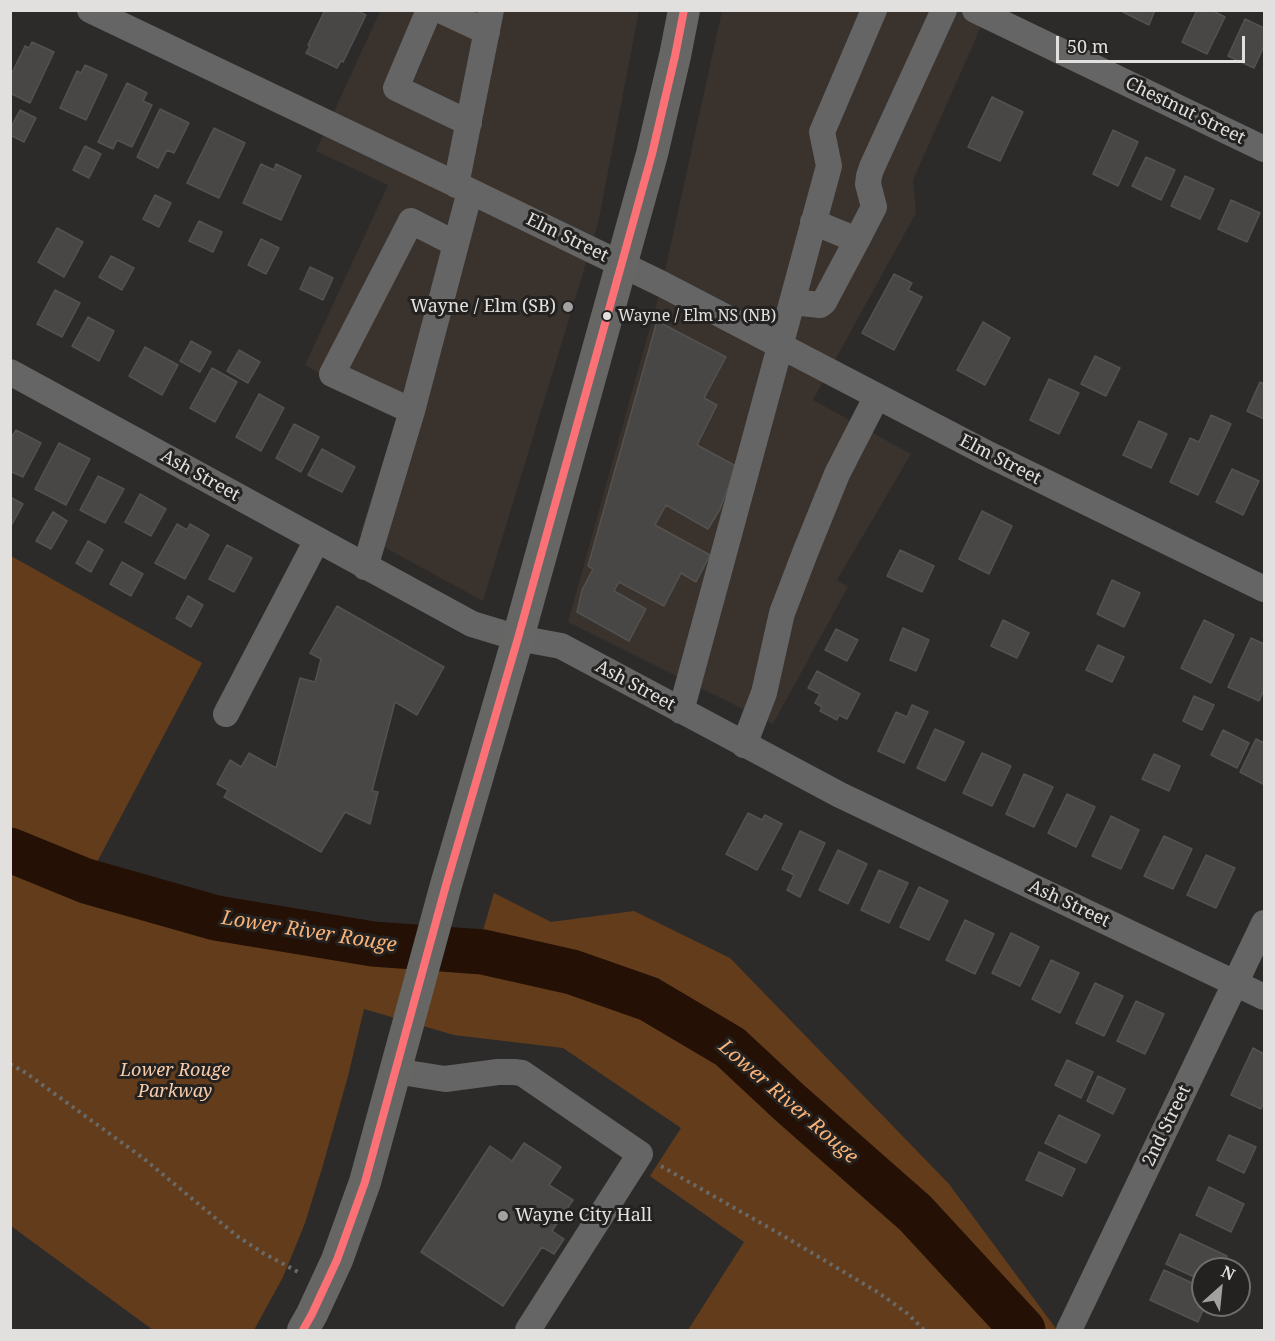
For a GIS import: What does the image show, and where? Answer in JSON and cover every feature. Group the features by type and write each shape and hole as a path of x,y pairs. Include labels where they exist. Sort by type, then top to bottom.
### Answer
{"main road":[{"path":"303,1330 337,1260 365,1182 446,885 518,638 622,265 652,154 684,10"}],"street":[{"name":"Elm Street","path":"90,10 662,284 1000,460 1264,590"},
{"path":"429,10 396,88 469,123"},
{"path":"365,567 412,411 456,244 469,123 489,21 440,10"},
{"path":"681,711 829,166 822,132 874,10"},
{"path":"792,302 820,305 824,302 857,240 874,207 868,184 872,167 944,10"},
{"name":"Chestnut Street","path":"990,14 1264,149"},
{"path":"412,411 332,374 411,220 456,244"},
{"path":"813,222 857,240"},
{"name":"Ash Street","path":"10,372 472,624 518,638 561,646 840,795 1264,997"},
{"path":"744,745 764,693 783,613 805,553 837,474 877,396"},
{"path":"226,714 317,540"},
{"name":"2nd Street","path":"1070,1328 1264,922"},
{"path":"395,1071 444,1079 498,1072 522,1073 640,1154 528,1330"}],"path":[{"path":"10,1064 26,1073 143,1158 237,1236 296,1271 325,1285"},
{"path":"640,1154 879,1293 908,1314 924,1330"}],"shaded area":[{"path":"380,11 639,11 598,224 483,601 360,534 397,416 305,365 388,185 316,151"},
{"path":"722,11 987,11 913,180 916,213 813,400 911,454 837,580 848,587 773,724 568,622 662,284"}],"green space":[{"name":"Lower Rouge Parkway","path":"11,556 202,663 87,881 216,918 373,944 477,951 494,893 551,922 634,911 730,958 949,1184 1057,1330 688,1330 744,1242 650,1176 681,1128 563,1048 454,1035 364,1009 348,1076 305,1223 283,1277 254,1330 153,1330 11,1226"}],"building":[{"path":"325,10 355,10 366,15 343,62 341,61 337,68 306,53"},
{"path":"1124,10 1155,10 1149,25 1123,12"},
{"path":"1197,10 1211,10 1225,17 1207,54 1182,42"},
{"path":"1245,19 1264,28 1264,46 1254,68 1228,56"},
{"path":"32,42 54,52 30,103 10,93 10,77 25,46 29,48"},
{"path":"85,65 107,75 86,120 60,108 77,71 81,73"},
{"path":"127,83 147,93 143,101 152,105 132,147 117,140 113,149 98,142"},
{"path":"992,97 1023,112 1000,161 968,147"},
{"path":"160,109 189,123 174,153 167,150 158,168 137,157"},
{"path":"20,110 36,118 24,142 10,135 10,129"},
{"path":"214,128 245,143 219,198 187,183"},
{"path":"1113,130 1138,142 1118,186 1093,174"},
{"path":"85,146 101,154 89,178 73,170"},
{"path":"1146,157 1175,170 1161,200 1132,186"},
{"path":"261,164 274,170 276,164 301,176 281,220 243,203"},
{"path":"1185,176 1214,189 1200,219 1171,206"},
{"path":"155,195 171,203 159,227 143,219"},
{"path":"1231,200 1260,213 1247,242 1218,229"},
{"path":"199,221 222,232 213,252 189,241"},
{"path":"57,228 83,242 64,277 38,262"},
{"path":"261,239 279,248 266,274 248,265"},
{"path":"111,256 134,268 122,290 99,277"},
{"path":"310,267 333,278 323,300 300,289"},
{"path":"894,274 912,283 908,290 922,297 894,350 862,333"},
{"path":"55,290 80,303 62,337 37,324"},
{"path":"88,317 114,331 99,361 72,346"},
{"path":"657,321 726,357 704,398 717,405 697,445 736,466 720,509 708,529 666,505 655,525 710,555 696,582 681,573 664,606 619,582 614,591 646,609 629,641 577,612 582,590 593,569 588,566"},
{"path":"983,322 1010,338 985,385 957,370"},
{"path":"191,341 211,352 200,372 180,361"},
{"path":"145,347 178,365 162,395 129,376"},
{"path":"239,350 260,362 248,383 227,371"},
{"path":"1095,356 1120,368 1106,396 1081,384"},
{"path":"212,368 237,382 215,422 190,408"},
{"path":"1049,379 1079,393 1059,434 1030,420"},
{"path":"1260,382 1264,384 1264,419 1247,411"},
{"path":"259,394 284,408 261,451 236,437"},
{"path":"1211,415 1231,424 1198,495 1170,482 1190,438 1199,442"},
{"path":"1139,421 1167,434 1151,468 1123,455"},
{"path":"294,424 319,437 301,472 276,458"},
{"path":"16,430 41,443 23,477 10,471 10,440"},
{"path":"59,443 90,459 66,505 35,489"},
{"path":"322,449 355,467 342,492 308,475"},
{"path":"1232,469 1259,481 1243,515 1216,502"},
{"path":"98,476 124,489 105,523 80,510"},
{"path":"140,494 166,509 151,536 125,522"},
{"path":"10,497 23,504 11,526 10,526"},
{"path":"982,511 1012,526 989,574 959,559"},
{"path":"53,512 67,521 51,549 36,541"},
{"path":"177,524 187,530 190,524 209,535 185,579 155,563"},
{"path":"88,541 103,550 91,572 76,563"},
{"path":"227,545 252,558 234,592 209,579"},
{"path":"900,550 934,566 922,592 887,576"},
{"path":"122,562 143,574 131,596 110,584"},
{"path":"1112,580 1140,593 1124,627 1097,614"},
{"path":"188,596 203,605 191,627 176,618"},
{"path":"337,606 444,667 417,715 395,702 372,791 378,792 370,824 345,812 321,852 224,797 228,790 217,784 230,760 241,767 249,753 276,768 300,678 315,682 321,659 310,653"},
{"path":"1003,620 1029,633 1017,658 991,646"},
{"path":"1204,620 1234,635 1211,683 1181,668"},
{"path":"903,628 929,640 916,671 890,660"},
{"path":"836,629 858,640 847,661 825,650"},
{"path":"1251,638 1264,644 1264,690 1259,701 1228,687"},
{"path":"1098,645 1124,657 1112,682 1086,670"},
{"path":"817,671 860,694 847,719 839,715 837,720 820,711 822,707 815,703 820,694 808,688"},
{"path":"1194,696 1214,705 1202,730 1183,721"},
{"path":"912,705 928,712 904,763 878,751 896,712 907,717"},
{"path":"935,729 964,742 945,781 917,768"},
{"path":"1223,730 1249,743 1237,768 1211,755"},
{"path":"1256,739 1264,743 1263,784 1240,772"},
{"path":"982,753 1011,766 992,806 963,793"},
{"path":"1154,754 1180,766 1169,791 1142,779"},
{"path":"1024,774 1053,787 1034,827 1006,814"},
{"path":"1067,794 1095,807 1076,847 1048,833"},
{"path":"748,813 762,820 765,815 782,824 757,870 726,854"},
{"path":"1111,816 1139,830 1121,869 1092,856"},
{"path":"800,831 825,843 800,897 787,890 794,875 782,869"},
{"path":"1164,836 1192,849 1173,889 1144,876"},
{"path":"838,850 867,864 848,904 819,890"},
{"path":"1206,855 1235,868 1216,908 1187,895"},
{"path":"879,870 908,883 889,923 861,910"},
{"path":"919,887 948,901 929,940 900,927"},
{"path":"965,920 994,934 975,974 946,960"},
{"path":"1011,933 1039,947 1020,986 992,973"},
{"path":"1051,960 1079,973 1060,1013 1032,999"},
{"path":"1095,983 1123,996 1104,1036 1076,1023"},
{"path":"1136,1001 1164,1014 1145,1054 1117,1041"},
{"path":"1253,1048 1264,1054 1264,1102 1261,1109 1231,1095"},
{"path":"1067,1060 1093,1072 1081,1098 1055,1085"},
{"path":"1098,1076 1125,1089 1113,1114 1087,1101"},
{"path":"1059,1115 1100,1135 1086,1163 1045,1143"},
{"path":"1229,1135 1256,1147 1244,1173 1217,1160"},
{"name":"Wayne City Hall","path":"524,1143 561,1167 549,1185 573,1200 552,1231 564,1239 554,1254 542,1247 503,1306 421,1252 490,1146 512,1161"},
{"path":"1039,1152 1075,1169 1062,1196 1026,1180"},
{"path":"1209,1187 1244,1204 1231,1232 1196,1215"},
{"path":"1180,1234 1227,1256 1191,1257 1191,1275 1166,1264"},
{"path":"1164,1270 1191,1282 1191,1317 1200,1317 1198,1322 1150,1300"}],"waterway":[{"name":"Lower River Rouge","path":"10,850 86,881 216,918 373,944 483,952 572,972 649,999 730,1047 915,1213 1023,1330"}],"transit line":[{"path":"303,1330 337,1260 365,1182 446,885 518,638 652,154 684,10"}],"place":[{"name":"Wayne / Elm (SB)","path":"568,307"},
{"name":"Wayne / Elm NS (NB)","path":"607,316"},
{"name":"Wayne City Hall","path":"503,1216"}]}
